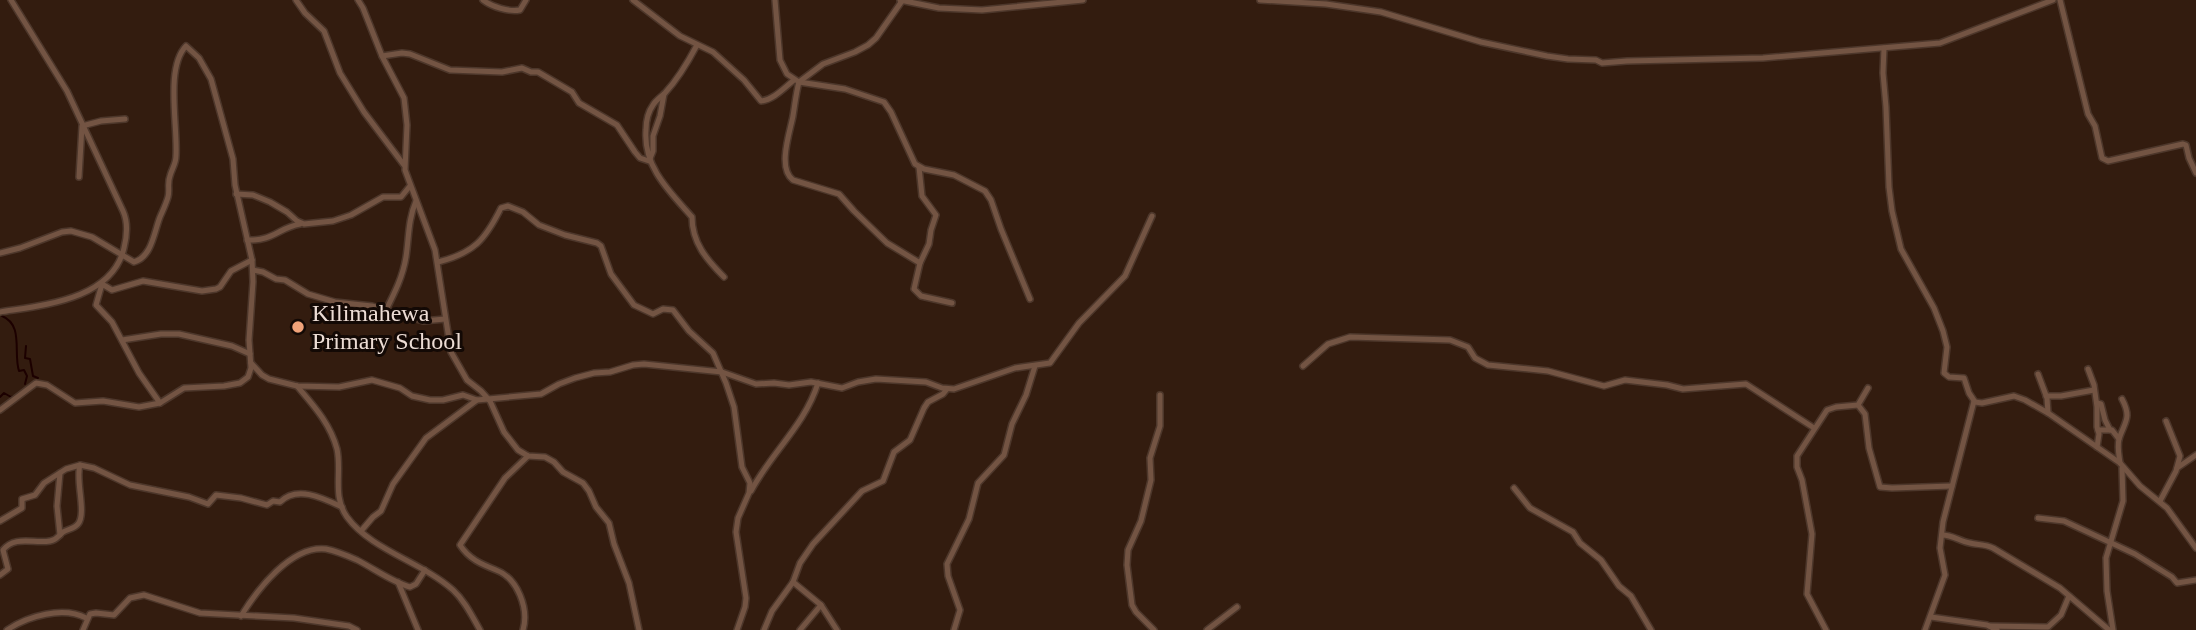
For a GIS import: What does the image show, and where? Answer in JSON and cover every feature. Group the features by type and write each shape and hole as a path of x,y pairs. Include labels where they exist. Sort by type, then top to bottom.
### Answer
{"street":[{"path":"11,0 67,91 126,218 126,239 122,255 102,284 96,305 108,316 139,373 160,403"},
{"path":"296,0 324,31 340,73 364,112 404,164"},
{"path":"358,0 404,98 407,125 404,164 438,262 451,352 467,380 487,397 511,443 528,456 545,457 563,472 583,483 589,491 596,508 609,523 629,583 639,630"},
{"path":"483,0 514,11 520,10 526,0"},
{"path":"633,0 671,30 719,56 761,101 765,102 823,64 868,45 876,38 901,0 939,8 982,10 1083,0"},
{"path":"775,0 780,60 787,74 796,81 845,89 884,103 896,122 912,160 919,167 954,175 988,194 1030,299"},
{"path":"1260,0 1326,4 1381,12 1481,42 1547,56 1596,60 1602,63 1732,60 1940,43 2053,0"},
{"path":"2060,0 2088,114 2095,126 2102,158 2106,161 2184,144 2196,173"},
{"path":"697,45 688,65 679,72 651,107 646,124 646,144 649,161 692,218 692,230 701,251 724,277"},
{"path":"0,253 65,230 92,237 134,262 139,261 153,239 168,200 169,178 175,166 174,84 177,59 186,46 199,58 211,79 230,142 236,194 252,260 251,363 248,377 240,383 215,388 188,387 160,403 139,407 103,401 75,403 47,385 36,383 0,410"},
{"path":"1884,47 1882,73 1889,187 1901,249 1939,318 1947,347 1944,373 1949,377 1964,378 1974,401 1982,403 2014,396 2048,413 2121,465 2177,519 2196,548"},
{"path":"382,56 410,54 450,70 502,72 522,68 538,72 572,92 579,103 617,125 627,144 640,158 649,161"},
{"path":"796,81 786,144 788,176 793,180 839,194 887,243 920,263"},
{"path":"649,161 664,94"},
{"path":"82,125 125,119"},
{"path":"79,177 82,125"},
{"path":"919,167 922,196 936,215 914,286 916,293 952,303"},
{"path":"247,240 271,237 290,227 342,218 383,197 401,197 410,186"},
{"path":"236,194 253,195 270,202 297,222 304,224"},
{"path":"386,310 400,282 409,224 416,201"},
{"path":"438,262 456,257 474,247 488,233 504,205 516,209 539,225 597,243 601,246 611,274 636,307 653,314 663,309 673,310 689,331 713,353 734,407 742,467 750,482 750,493"},
{"path":"361,531 381,511 393,485 426,439 477,400 487,397 541,394 575,377 610,372 632,365 722,372 756,384 818,383 842,388 866,380 885,380 926,382 954,389 1015,368 1050,363 1079,323 1125,276 1152,216"},
{"path":"102,284 112,290 143,281 209,291 220,287 231,271 252,260"},
{"path":"253,270 285,280 296,288 335,302 372,306 423,321 445,319"},
{"path":"0,313 63,300 102,284"},
{"path":"122,340 179,334 232,346 250,354"},
{"path":"1303,366 1317,352 1338,340 1350,337 1436,339 1464,345 1479,361 1488,365 1548,371 1604,386 1625,380 1683,389 1746,384 1814,428"},
{"path":"251,363 269,379 297,386 332,387 372,380 430,400 463,395 477,400"},
{"path":"954,630 960,610 948,576 947,564 969,519 978,483 1004,456 1012,424 1026,395 1035,366"},
{"path":"2088,369 2097,403 2096,447"},
{"path":"2038,374 2046,396 2048,413"},
{"path":"737,630 746,598 737,523 759,476 798,425 810,405 818,383"},
{"path":"297,386 320,412 332,436 338,460 337,487 342,507 351,522 361,531 425,570 459,596 480,630"},
{"path":"1858,405 1868,387"},
{"path":"764,630 772,611 793,582 800,563 813,544 862,491 883,481 894,452 910,440 924,408 932,398 943,394 947,389"},
{"path":"2046,396 2094,390"},
{"path":"1154,630 1132,605 1127,565 1128,550 1140,521 1151,481 1150,458 1160,425 1160,396"},
{"path":"2111,630 2105,567 2109,543 2123,501 2118,449 2128,411 2122,399"},
{"path":"1925,630 1945,575 1940,555 1942,535 1974,401"},
{"path":"2097,403 2101,404 2110,430 2119,439"},
{"path":"1858,405 1865,414 1869,448 1880,487 1952,486"},
{"path":"1826,630 1807,594 1812,534 1796,462 1797,456 1827,410 1858,405"},
{"path":"2160,502 2177,468 2180,452 2166,421"},
{"path":"2098,430 2110,430"},
{"path":"2177,468 2196,455"},
{"path":"523,630 524,604 514,585 498,570 482,565 460,545 505,478 528,456"},
{"path":"0,520 20,509 23,497 35,495 44,482 72,466 80,465 94,468 130,485 189,497 208,504 216,495 267,505 280,502 286,496 308,494 322,497 342,507"},
{"path":"0,575 8,569 3,550 6,546 27,540 52,541 75,527 81,518 78,477 80,465"},
{"path":"60,473 57,506 60,535"},
{"path":"1514,488 1530,508 1573,532 1580,543 1601,560 1622,589 1631,596 1651,630"},
{"path":"2038,518 2064,522 2135,554 2177,583 2196,580"},
{"path":"1942,535 1993,548 2069,596 2111,630"},
{"path":"241,616 271,575 297,557 316,550 325,549 342,554 406,586 413,586 425,570"},
{"path":"398,582 418,630"},
{"path":"793,582 821,606 837,630"},
{"path":"83,630 90,614 114,615 130,598 144,595 200,613 294,618 349,626 358,630"},
{"path":"1931,617 1989,625 2048,627 2061,615 2069,596"},
{"path":"800,630 821,606"},
{"path":"1207,630 1237,607"},
{"path":"7,630 21,622 52,614 78,614 86,618"},
{"path":"1989,625 1997,630"}],"waterway":[{"path":"2,316 13,326 17,364 19,371 24,370 27,376 25,384"},
{"path":"26,346 25,358 30,359 33,376 38,378"},
{"path":"0,397 4,393 15,396"}],"place":[{"name":"Kilimahewa Primary School","path":"298,327"}]}
